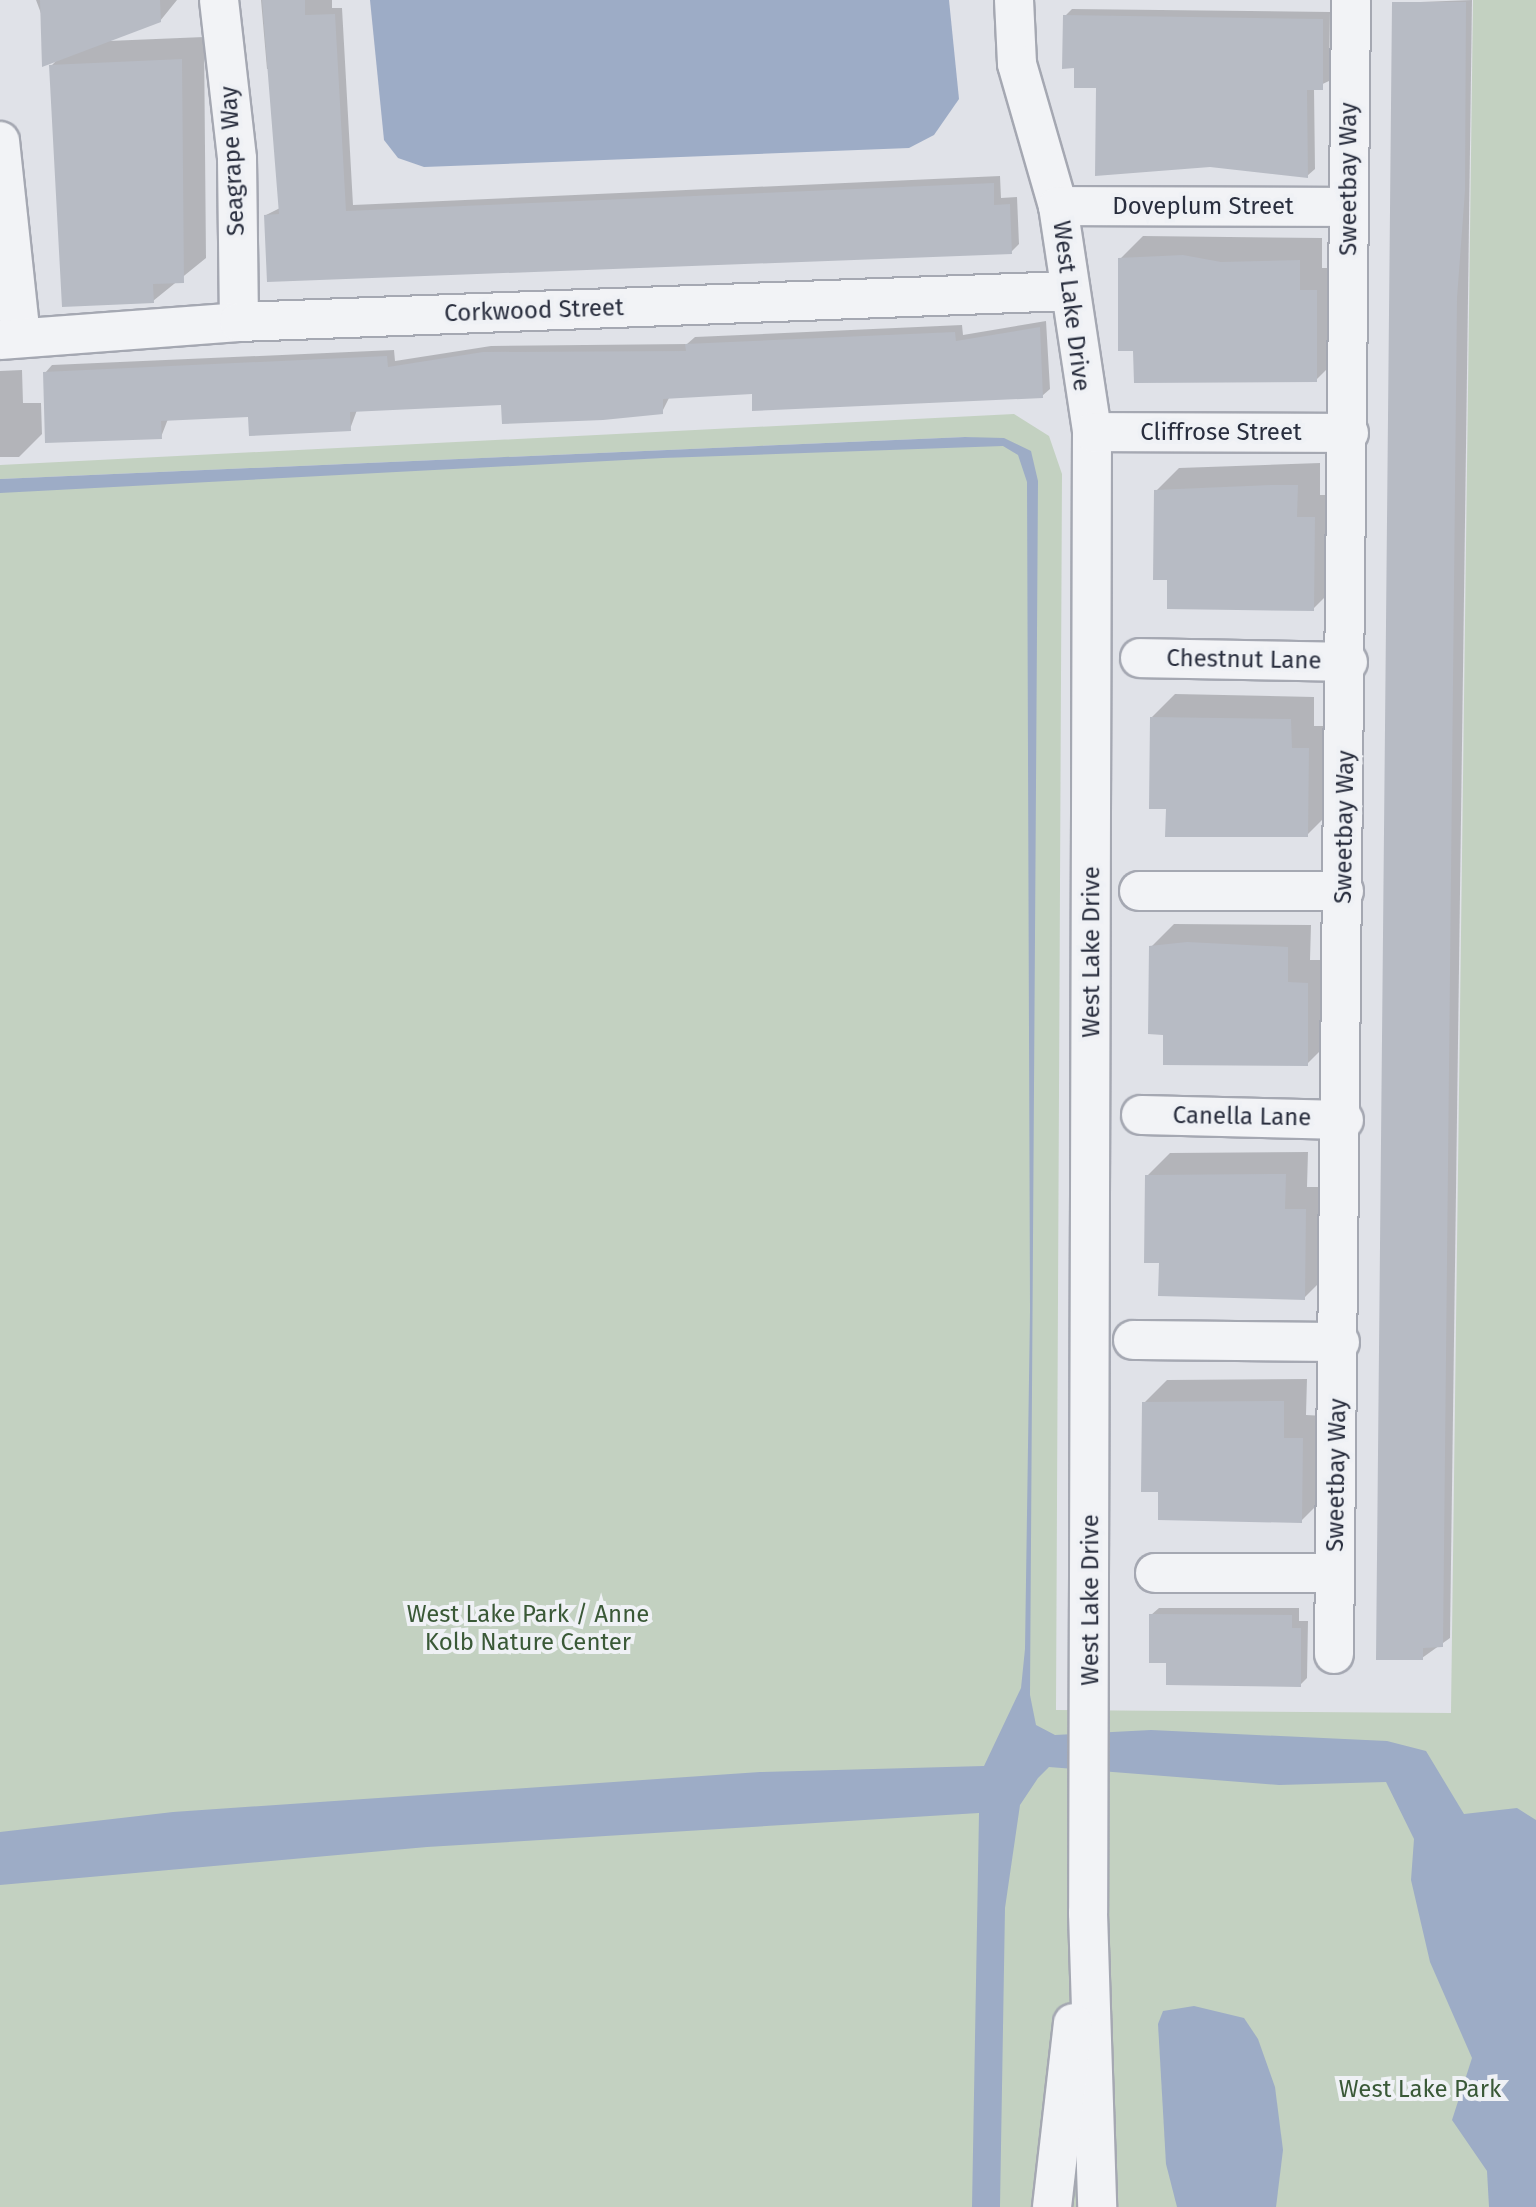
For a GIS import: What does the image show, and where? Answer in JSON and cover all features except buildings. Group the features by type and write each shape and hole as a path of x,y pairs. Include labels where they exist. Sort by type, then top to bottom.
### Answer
{"street":[{"name":"Seagrape Way","path":"219,0 237,159 239,322"},
{"name":"West Lake Drive","path":"1014,0 1017,64 1058,206 1092,432 1091,1708 1088,1913 1097,2207"},
{"name":"Sweetbay Way","path":"1334,1654 1344,1120 1351,0"},
{"path":"0,142 10,338"},
{"name":"Doveplum Street","path":"1058,206 1349,207"},
{"name":"Corkwood Street","path":"10,338 239,322 1070,291"},
{"name":"Cliffrose Street","path":"1092,432 1349,433"},
{"name":"Chestnut Lane","path":"1140,658 1348,662"},
{"path":"1139,891 1344,891"},
{"name":"Canella Lane","path":"1141,1115 1344,1120"},
{"path":"1133,1340 1340,1342"},
{"path":"1155,1573 1335,1573"},
{"name":"West Lake Drive","path":"1052,2207 1088,1913"}],"green space":[{"name":"West Lake Park / Anne Kolb Nature Center","path":"1473,0 1536,0 1536,2207 0,2207 0,489 1009,441 965,437 0,479 0,465 1014,414 1049,436 1062,474 1056,1710 1451,1713"}],"water":[{"path":"370,0 949,0 959,99 934,135 909,148 424,167 398,158 384,140"},
{"path":"965,437 1004,438 1031,451 1038,481 1030,1695 1036,1725 1055,1735 1151,1730 1387,1741 1426,1751 1464,1814 1517,1808 1536,1820 1536,2207 1489,2207 1487,2171 1452,2120 1472,2058 1430,1962 1411,1880 1414,1839 1386,1782 1279,1785 1049,1767 1038,1778 1020,1805 1005,1908 1000,2207 972,2207 979,1813 427,1847 0,1885 0,1832 173,1812 760,1772 984,1766 1021,1688 1025,1649 1030,1311 1027,482 1018,455 1003,446 663,458 0,493 0,479"},
{"path":"1194,2006 1244,2018 1258,2039 1275,2087 1283,2150 1276,2207 1177,2207 1166,2164 1158,2024 1163,2011"}],"park label":[{"name":"West Lake Park","path":"1420,2090"}]}
